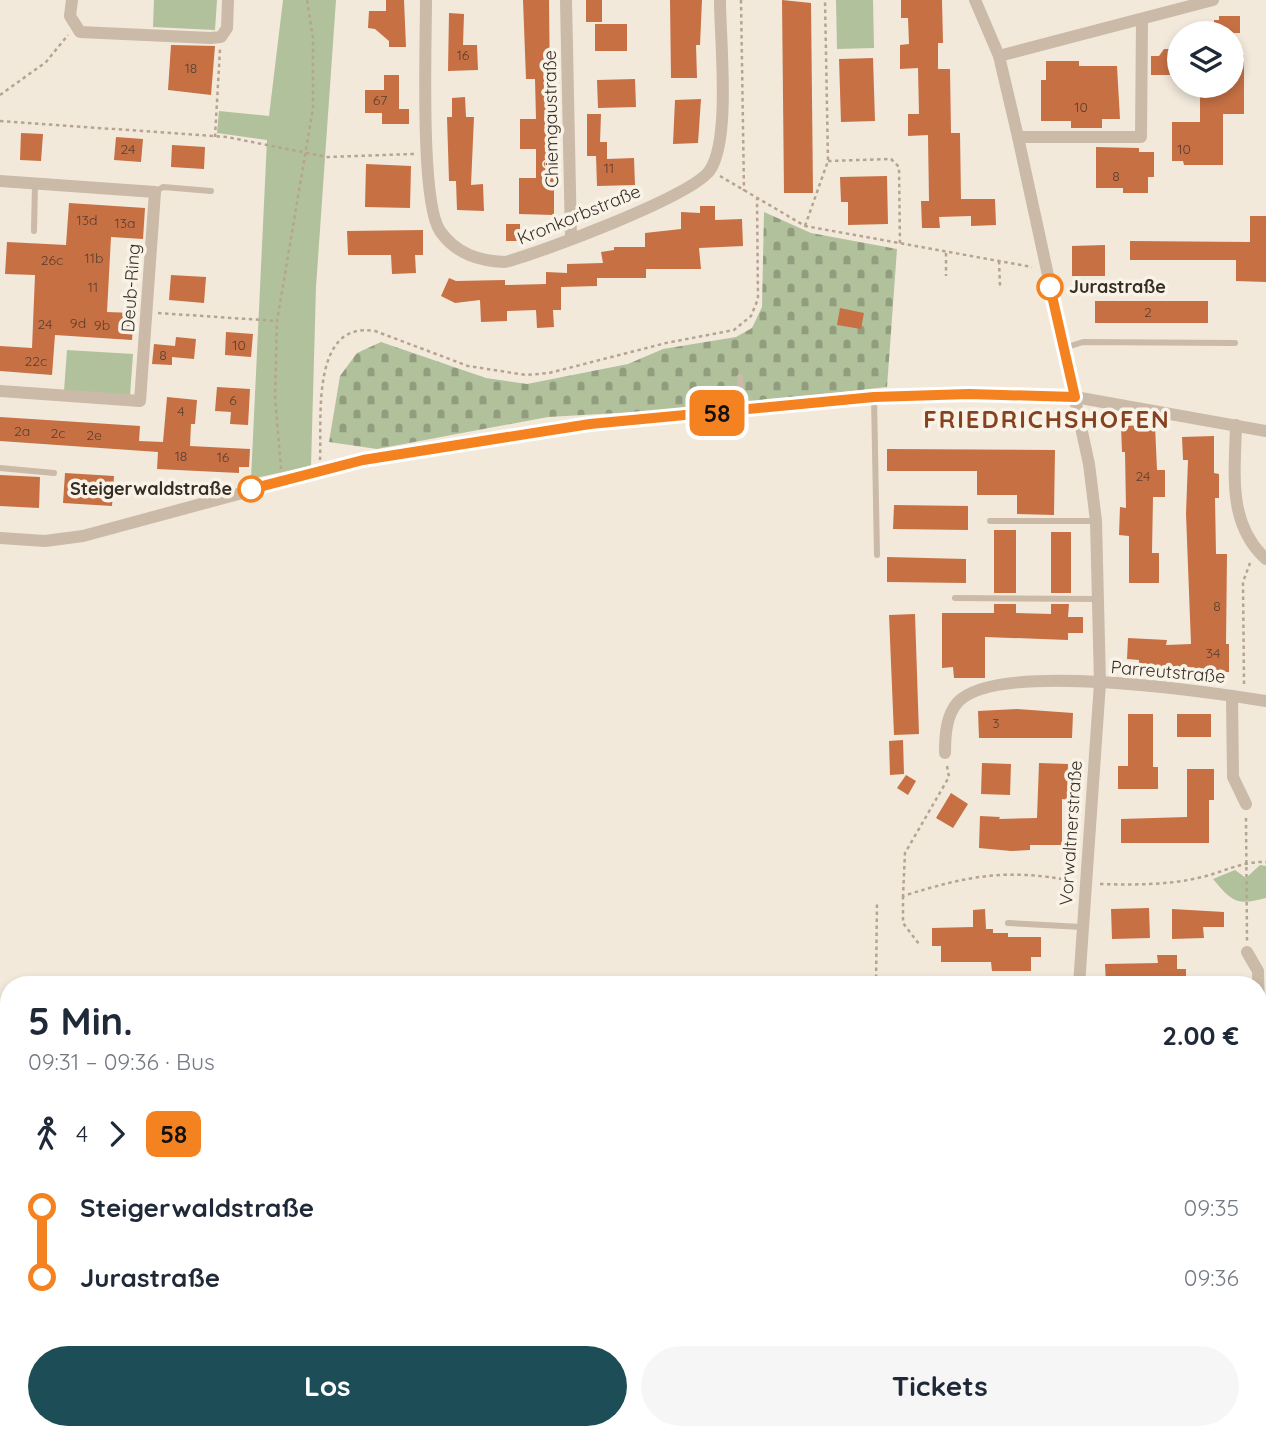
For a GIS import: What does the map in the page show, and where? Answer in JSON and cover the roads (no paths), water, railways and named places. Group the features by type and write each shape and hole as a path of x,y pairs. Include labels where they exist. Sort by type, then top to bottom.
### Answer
{"street":[{"path":"72,0 70,16 74,27 80,32 221,37 226,28 228,0"},
{"name":"Kronkorbstraße","path":"426,0 428,154 432,213 440,231 459,250 480,261 506,262 682,192 711,170 722,127 720,0"},
{"name":"Chiemgaustraße","path":"566,0 571,238"},
{"path":"975,0 999,56 1089,464 1096,522 1100,683"},
{"path":"999,56 1142,19 1178,5 1213,0"},
{"path":"1018,137 1141,137 1142,19"},
{"path":"0,181 155,192"},
{"name":"Deub-Ring","path":"0,391 140,401 155,192"},
{"path":"0,538 45,541 83,536 363,460 527,432 874,397 969,394 1075,397 1266,431"},
{"path":"1236,425 1237,506 1246,537 1261,555"},
{"name":"Parreutstraße","path":"945,753 946,727 958,702 982,688 1016,680 1065,679 1266,701"},
{"name":"Vorwaltnerstraße","path":"1079,976 1100,683"},
{"name":"Parreutstraße","path":"1238,697 1233,777 1246,804"},
{"path":"1247,952 1258,976"}],"lane":[{"path":"34,232 35,184"},
{"path":"155,192 163,187 211,191"},
{"path":"1064,348 1083,342 1236,343"},
{"path":"740,377 743,410"},
{"path":"874,397 877,555"},
{"path":"0,468 54,473"},
{"path":"990,520 1096,522"},
{"path":"955,598 1099,599"},
{"path":"1008,923 1082,927"}],"place":[{"name":"Jurastraße","path":"1050,287"},
{"name":"Steigerwaldstraße","path":"251,489"}],"district":[{"name":"FRIEDRICHSHOFEN","path":"1047,420"}]}
